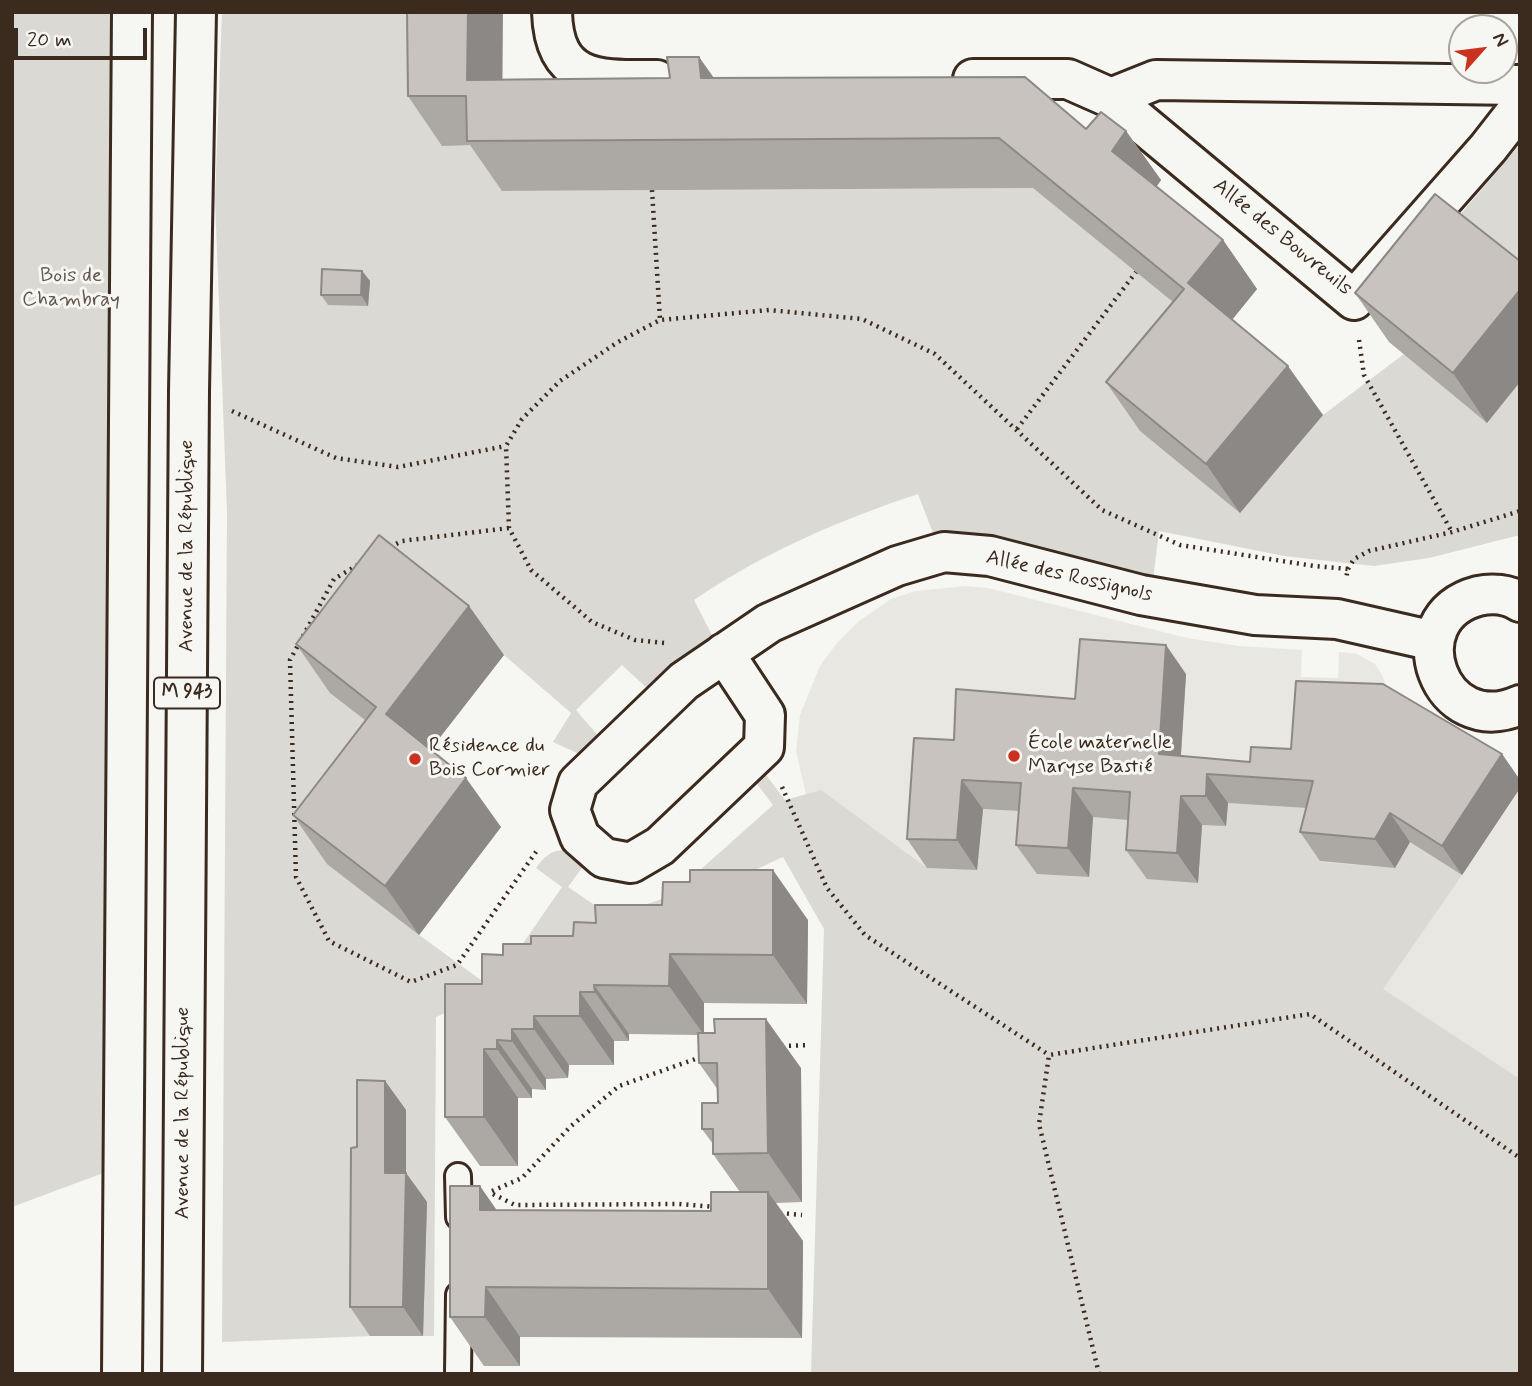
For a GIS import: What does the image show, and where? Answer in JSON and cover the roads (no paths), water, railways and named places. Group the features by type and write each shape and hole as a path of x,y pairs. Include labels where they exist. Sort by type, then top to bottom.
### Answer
{"street":[{"name":"M 943","path":"122,1374 132,12"},
{"name":"Avenue de la République","path":"183,1374 189,391 196,12"},
{"path":"552,12 554,38 559,51 568,64 578,71 608,80 695,80"},
{"name":"Allée des Bouvreuils","path":"937,79 1068,79 1111,98 1353,300 1488,148 1520,107"},
{"path":"1111,98 1156,80 1520,85"},
{"name":"Allée des Rossignols","path":"724,653 765,715 764,747 660,846 631,863 604,858 580,837 570,810 578,783 684,681 724,653 769,623 897,566 944,552 990,556 1141,595 1255,615 1337,619 1434,641"},
{"path":"1518,599 1486,594 1459,604 1447,614 1434,641 1433,660 1449,693 1463,705 1481,711 1500,712 1520,705"}],"lane":[{"path":"458,1176 459,1244"},
{"path":"458,1270 458,1374"}],"place":[{"name":"École maternelle Maryse Bastié","path":"1014,756"},
{"name":"Résidence du Bois Cormier","path":"415,759"}],"park label":[{"name":"Bois de Chambray","path":"71,289"}]}
